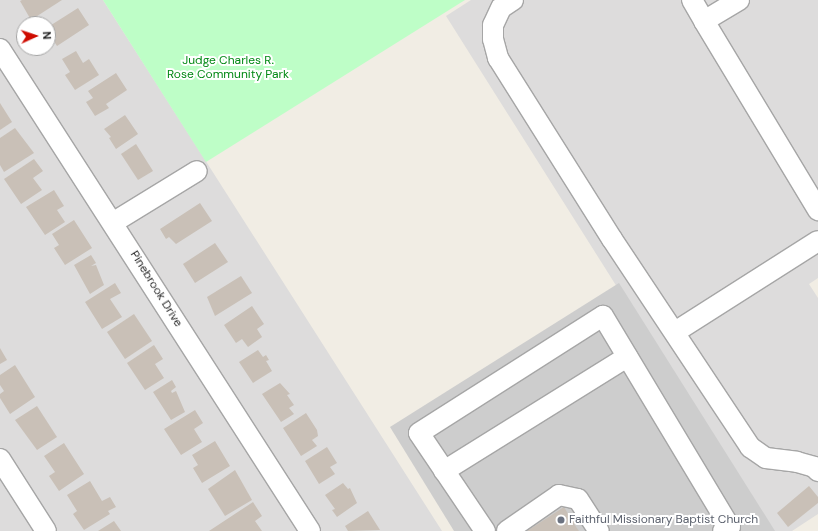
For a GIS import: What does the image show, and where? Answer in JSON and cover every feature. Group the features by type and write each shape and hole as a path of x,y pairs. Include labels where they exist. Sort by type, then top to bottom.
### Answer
{"street":[{"path":"513,0 501,8 493,25 492,39 498,58 675,332 750,447 766,458 814,466 818,471"},
{"path":"692,0 818,210"},
{"path":"704,21 739,0"},
{"name":"Pinebrook Drive","path":"0,49 114,222 310,531"},
{"path":"114,222 197,171"},
{"path":"675,332 818,241"},
{"path":"484,531 419,434 603,316 730,527 723,531"},
{"path":"444,471 627,357"},
{"path":"0,459 46,531"},
{"path":"507,531 559,495 578,499 599,531"}],"shaded area":[{"path":"0,0 103,0 442,531 0,531"},
{"path":"471,0 818,0 818,278 809,284 818,298 818,514 792,531 771,531 446,16"},
{"path":"619,283 775,531 454,531 390,427"}],"green space":[{"name":"Judge Charles R. Rose Community Park","path":"103,0 465,0 206,162"}],"building":[{"path":"62,0 37,16 29,16 20,1"},
{"path":"78,8 89,25 57,46 56,22"},
{"path":"76,51 83,63 89,59 99,75 75,90 65,75 70,72 62,59"},
{"path":"116,73 127,90 106,104 109,108 95,116 86,102 93,98 88,91"},
{"path":"0,103 12,122 0,130"},
{"path":"125,115 138,134 116,149 109,138 111,137 104,129"},
{"path":"15,128 34,153 4,172 0,165 0,138"},
{"path":"136,144 153,171 138,180 121,154"},
{"path":"34,159 43,171 33,178 42,190 21,204 4,179"},
{"path":"54,190 64,206 57,210 65,222 45,235 26,207"},
{"path":"200,203 212,221 176,244 169,237 166,239 160,229"},
{"path":"74,220 92,248 65,265 54,248 59,245 52,234"},
{"path":"215,243 228,262 195,283 183,264"},
{"path":"91,255 96,263 91,266 96,265 104,285 90,294 74,265"},
{"path":"241,276 252,293 215,316 207,297"},
{"path":"115,283 121,293 110,299 122,317 102,329 85,302"},
{"path":"252,306 264,324 257,329 262,337 248,347 242,339 236,343 224,325"},
{"path":"134,314 152,341 125,359 107,332"},
{"path":"154,345 163,359 155,364 164,378 145,390 127,363"},
{"path":"0,348 7,360 0,364"},
{"path":"258,350 263,357 266,355 269,360 266,361 272,371 253,383 239,362"},
{"path":"15,365 35,397 10,414 0,398 0,394 4,391 0,385 0,375"},
{"path":"172,380 176,387 171,391 172,393 176,391 185,412 171,420 153,392"},
{"path":"280,383 290,394 287,395 294,405 289,408 294,414 281,422 262,394"},
{"path":"37,406 57,437 37,450 15,420"},
{"path":"195,410 203,423 194,429 202,442 181,455 164,429"},
{"path":"306,413 317,430 318,436 312,440 317,446 301,456 283,428"},
{"path":"215,441 230,466 202,483 193,468 198,465 192,455"},
{"path":"64,443 84,474 59,491 49,476 55,472 44,456"},
{"path":"327,447 337,463 330,467 335,474 319,484 305,461"},
{"path":"235,470 252,500 225,516 208,489"},
{"path":"90,481 102,501 110,497 116,507 108,511 110,514 84,530 73,514 77,511 67,495"},
{"path":"343,483 348,489 350,488 357,503 337,517 332,510 335,509 325,495"},
{"path":"809,486 818,497 818,503 788,527 777,513"},
{"path":"253,502 262,516 255,521 262,531 209,531"},
{"name":"Faithful Missionary Baptist Church","path":"564,507 570,517 574,515 578,522 574,524 579,531 527,531"},
{"path":"368,511 380,530 348,531 345,526"},
{"path":"114,521 121,531 98,531"}],"place":[{"name":"Faithful Missionary Baptist Church","path":"561,520"}]}
